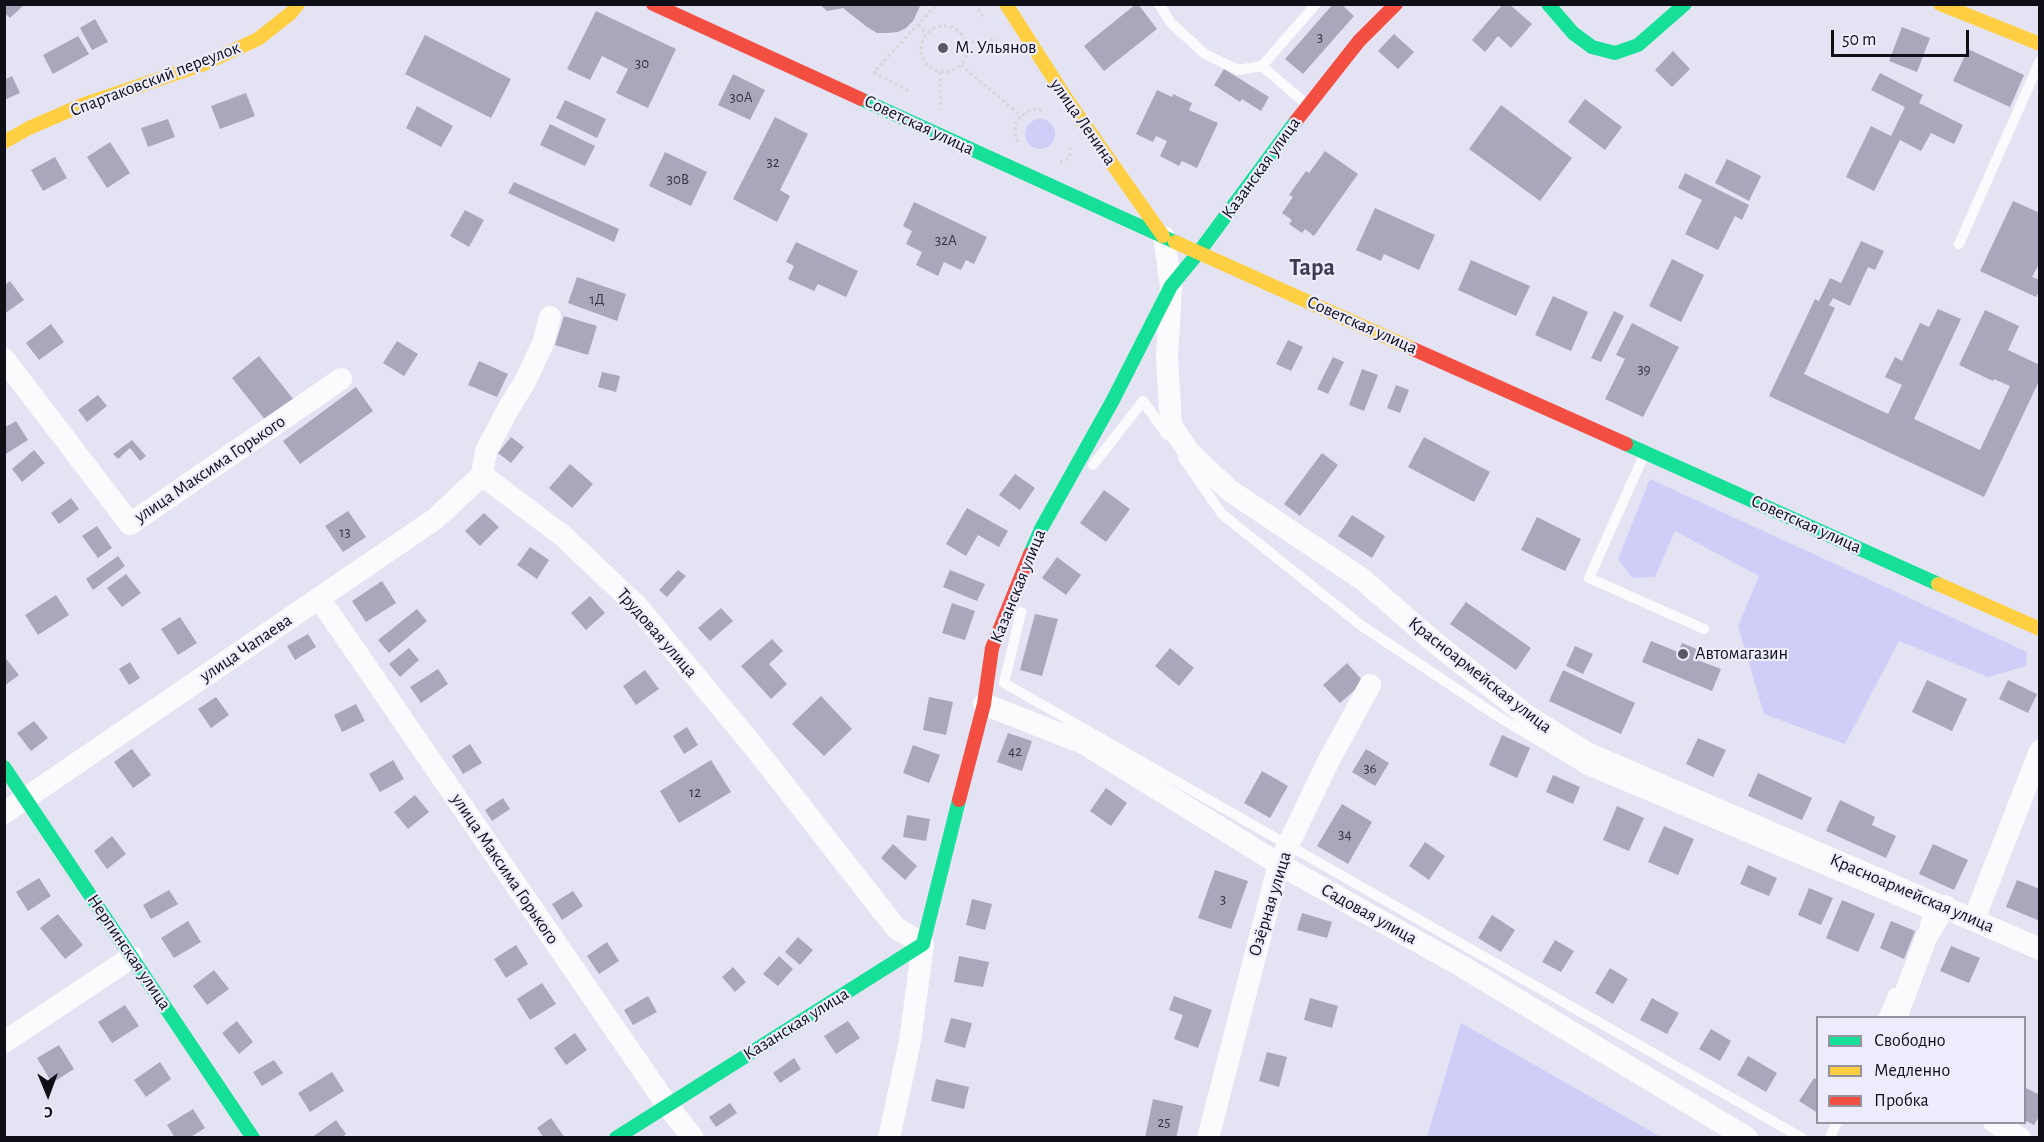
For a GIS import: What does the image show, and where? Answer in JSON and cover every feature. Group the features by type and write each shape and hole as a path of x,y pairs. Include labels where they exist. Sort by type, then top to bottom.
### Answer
{"main road":[{"name":"Спартаковский переулок","path":"4,141 82,105 204,64 258,39 291,13 298,4"},
{"name":"Советская улица","path":"653,4 1164,237 2040,629"},
{"name":"улица Ленина","path":"1006,4 1066,98 1164,237"},
{"name":"Казанская улица","path":"616,1137 923,945 984,704 992,648 1041,529 1113,400 1171,286 1359,41 1396,4"},
{"path":"1548,4 1573,33 1592,47 1615,53 1638,45 1685,4"},
{"path":"1940,4 2040,44"},
{"name":"Нерпинская улица","path":"4,767 254,1137"}],"street":[{"name":"Красноармейская улица","path":"1164,237 1171,286 1167,358 1171,425 1189,452 1229,490 1362,579 1433,641 1526,715 1587,753 2040,949"},
{"path":"482,475 486,451 526,380 543,343 550,317"},
{"name":"улица Максима Горького","path":"4,359 130,524 341,379"},
{"name":"улица Чапаева","path":"4,813 435,519 482,475"},
{"name":"Трудовая улица","path":"482,475 563,536 638,607 755,748 896,928 923,945"},
{"name":"улица Максима Горького","path":"319,598 667,1105 693,1137"},
{"name":"Озёрная улица","path":"1208,1137 1283,855 1370,685"},
{"name":"Садовая улица","path":"984,704 1083,743 1283,855 1463,968 1747,1137"},
{"path":"1974,919 2040,751"},
{"path":"1896,1016 1926,938 1945,906"},
{"path":"890,1137 910,1041 923,945"},
{"path":"4,1042 132,957"},
{"path":"1997,1124 2020,1137"}],"lane":[{"path":"1159,4 1172,23 1205,54 1238,70 1262,66 1317,4"},
{"path":"1959,244 2040,61"},
{"path":"1262,66 1308,105"},
{"path":"1083,479 1143,401 1222,514 1362,626 1499,717 1587,771 1929,914 1883,1016"},
{"path":"1645,452 1589,578 1704,629"},
{"path":"1048,540 1031,570 1004,683 1283,855 1802,1137"}],"path":[{"path":"874,72 937,4"},
{"path":"918,25 927,34"},
{"path":"941,27 949,27 962,36 966,43 965,58 955,69 940,72 926,64 922,57 921,49 927,34 941,27"},
{"path":"966,43 997,39"},
{"path":"960,65 1021,116"},
{"path":"940,72 941,111"},
{"path":"1018,142 1015,132 1016,123 1021,116 1036,109 1046,111"},
{"path":"1056,161 1065,161 1070,155 1068,144"}],"shaded area":[{"path":"1040,119 1050,124 1055,134 1050,144 1040,149 1030,144 1025,134 1030,124"},
{"path":"1650,479 2027,652 2026,666 1988,677 1899,641 1845,744 1764,714 1738,626 1759,576 1675,531 1655,577 1632,578 1618,559"},
{"path":"1461,1023 1661,1137 1427,1137"}],"building":[{"path":"4,4 23,6 10,18 4,12"},
{"path":"819,4 921,4 913,21 906,28 898,32 877,33 843,8 827,11"},
{"path":"1136,4 1157,29 1104,71 1084,46"},
{"path":"1333,4 1341,4 1354,16 1303,74 1285,59"},
{"path":"1503,4 1509,4 1532,24 1511,48 1498,36 1485,52 1472,40"},
{"path":"596,11 676,49 648,108 616,93 628,69 602,56 590,80 567,69"},
{"path":"95,19 108,42 92,50 80,28"},
{"path":"1902,27 1930,38 1917,72 1889,61"},
{"path":"1394,34 1414,52 1398,69 1378,51"},
{"path":"425,35 511,79 491,118 405,74"},
{"path":"78,36 89,54 53,74 43,55"},
{"path":"1968,49 2024,75 2010,107 1953,81"},
{"path":"1673,51 1690,69 1672,87 1655,70"},
{"path":"1224,69 1269,97 1261,111 1242,99 1240,102 1214,85"},
{"path":"1880,73 1923,95 1919,103 1963,125 1954,144 1931,133 1921,151 1900,140 1874,191 1846,177 1871,126 1891,136 1905,107 1871,90"},
{"path":"733,74 765,90 750,120 718,105"},
{"path":"12,76 20,93 4,100 4,80"},
{"path":"1157,90 1172,97 1173,94 1192,103 1189,110 1218,123 1197,168 1182,161 1179,166 1160,156 1167,141 1156,136 1153,142 1136,134"},
{"path":"246,93 255,116 220,129 211,106"},
{"path":"1585,99 1622,127 1605,150 1568,122"},
{"path":"565,100 606,119 597,138 556,118"},
{"path":"1501,105 1572,158 1540,201 1469,149"},
{"path":"417,106 453,126 441,147 406,128"},
{"path":"775,117 808,134 780,190 790,196 777,222 733,199"},
{"path":"168,119 175,137 148,147 141,128"},
{"path":"550,124 595,146 585,166 540,145"},
{"path":"110,142 130,173 107,188 87,157"},
{"path":"1325,151 1358,174 1314,236 1305,229 1302,233 1289,224 1292,220 1282,213 1293,197 1289,195 1306,171 1309,173"},
{"path":"665,152 707,172 691,206 649,186"},
{"path":"55,157 67,178 43,191 31,170"},
{"path":"1727,159 1761,176 1749,201 1715,183"},
{"path":"1685,173 1749,205 1742,220 1735,216 1718,250 1685,234 1702,200 1678,188"},
{"path":"514,182 619,229 614,242 508,193"},
{"path":"2013,201 2040,213 2040,262 2032,277 2040,280 2040,289 2036,297 1980,271"},
{"path":"914,202 987,237 974,264 966,260 961,270 944,262 938,276 916,265 922,252 906,244 912,231 903,226"},
{"path":"1375,208 1435,235 1419,270 1384,254 1381,261 1356,250"},
{"path":"465,210 484,220 469,247 450,236"},
{"path":"1861,241 1884,251 1875,270 1868,267 1850,306 1833,298 1829,305 1835,308 1804,374 1888,414 1902,385 1885,377 1895,357 1902,361 1920,323 1929,327 1938,309 1961,319 1914,419 1980,450 2010,386 1994,379 1993,381 1959,365 1985,310 2019,326 2008,350 2040,365 2040,379 1984,497 1769,396 1815,299 1819,301 1830,278 1841,283"},
{"path":"796,242 858,271 846,297 818,284 814,291 788,279 794,266 786,262"},
{"path":"1672,259 1704,275 1681,322 1649,306"},
{"path":"1471,260 1530,286 1516,316 1458,290"},
{"path":"577,277 626,294 617,321 568,303"},
{"path":"10,281 24,300 4,314 4,286"},
{"path":"1553,296 1588,312 1571,351 1535,335"},
{"path":"1614,311 1624,316 1601,362 1591,358"},
{"path":"564,316 597,326 588,355 555,345"},
{"path":"1632,323 1679,347 1643,417 1605,399 1625,359 1616,355"},
{"path":"51,324 64,342 39,360 26,343"},
{"path":"1288,340 1303,347 1291,371 1276,364"},
{"path":"397,341 418,354 404,376 383,363"},
{"path":"259,356 294,400 267,422 232,378"},
{"path":"1333,357 1344,362 1328,394 1317,389"},
{"path":"479,361 508,374 497,397 468,385"},
{"path":"1362,369 1378,375 1364,411 1349,405"},
{"path":"602,372 620,376 616,392 598,387"},
{"path":"1396,385 1409,390 1400,413 1387,408"},
{"path":"356,387 373,411 300,464 283,441"},
{"path":"98,395 107,406 87,422 78,410"},
{"path":"16,421 28,440 4,455 4,428"},
{"path":"511,437 524,447 511,463 498,453"},
{"path":"1424,437 1490,472 1474,502 1408,467"},
{"path":"132,440 146,456 140,461 130,448 118,459 113,454"},
{"path":"34,450 45,463 22,482 12,469"},
{"path":"1322,453 1338,465 1300,516 1284,504"},
{"path":"570,464 593,484 572,508 549,488"},
{"path":"1015,474 1035,488 1020,510 999,495"},
{"path":"1104,490 1130,509 1106,542 1080,523"},
{"path":"71,498 79,509 59,524 51,513"},
{"path":"967,508 1008,531 999,547 978,535 966,556 946,544"},
{"path":"348,511 366,537 343,552 325,526"},
{"path":"484,513 499,527 480,546 465,531"},
{"path":"1352,515 1385,536 1372,558 1338,536"},
{"path":"1537,517 1581,539 1565,571 1521,550"},
{"path":"97,526 112,548 98,558 82,536"},
{"path":"530,547 549,560 537,579 517,565"},
{"path":"118,556 125,566 93,590 86,579"},
{"path":"1057,557 1081,575 1066,595 1042,578"},
{"path":"678,570 686,576 667,597 659,590"},
{"path":"950,570 985,584 977,601 943,587"},
{"path":"126,574 141,593 122,607 107,588"},
{"path":"382,581 396,603 366,622 352,601"},
{"path":"56,595 69,615 38,635 25,615"},
{"path":"590,596 605,613 586,630 571,613"},
{"path":"1466,602 1531,648 1516,670 1450,624"},
{"path":"952,603 975,611 965,640 942,633"},
{"path":"721,608 733,621 710,641 698,628"},
{"path":"417,609 427,621 389,653 378,640"},
{"path":"1035,614 1058,619 1042,676 1020,670"},
{"path":"180,617 197,643 178,655 161,629"},
{"path":"308,634 316,647 295,660 287,646"},
{"path":"772,639 783,651 769,664 787,684 771,699 741,666"},
{"path":"1651,641 1678,652 1682,643 1699,650 1695,659 1721,669 1712,691 1642,662"},
{"path":"1575,646 1593,654 1583,674 1566,666"},
{"path":"409,648 419,660 400,677 389,664"},
{"path":"1170,648 1194,668 1179,686 1155,666"},
{"path":"4,656 19,675 4,686"},
{"path":"130,662 140,678 129,685 119,669"},
{"path":"1347,663 1364,682 1340,703 1323,685"},
{"path":"438,669 448,684 421,703 410,687"},
{"path":"645,670 659,689 636,705 623,686"},
{"path":"1563,670 1635,703 1621,734 1549,701"},
{"path":"1927,680 1967,699 1952,731 1912,712"},
{"path":"2008,680 2037,694 2028,713 1999,699"},
{"path":"821,696 852,729 824,756 792,724"},
{"path":"216,697 229,715 211,728 198,709"},
{"path":"929,697 953,702 946,735 923,730"},
{"path":"356,704 365,721 342,732 334,715"},
{"path":"34,721 48,738 31,751 17,733"},
{"path":"687,727 698,745 684,754 673,736"},
{"path":"1008,733 1032,741 1022,771 997,762"},
{"path":"1502,735 1530,748 1517,778 1489,765"},
{"path":"1698,738 1726,750 1713,777 1686,764"},
{"path":"470,744 482,763 463,774 452,756"},
{"path":"913,745 940,755 929,783 903,773"},
{"path":"132,749 151,775 133,788 114,762"},
{"path":"1366,749 1389,763 1375,786 1352,772"},
{"path":"393,760 404,779 380,792 369,774"},
{"path":"711,760 731,792 679,823 660,791"},
{"path":"1262,771 1288,786 1270,818 1244,803"},
{"path":"1758,773 1812,798 1802,820 1748,796"},
{"path":"1553,775 1580,787 1573,804 1546,792"},
{"path":"1106,788 1127,803 1111,826 1090,811"},
{"path":"415,795 429,812 408,829 394,812"},
{"path":"503,798 510,809 492,821 485,810"},
{"path":"1840,800 1875,817 1872,825 1896,836 1886,858 1826,831"},
{"path":"1342,804 1372,822 1348,864 1317,846"},
{"path":"1617,806 1644,818 1629,851 1603,840"},
{"path":"907,815 930,819 926,841 903,837"},
{"path":"1664,826 1694,839 1678,875 1648,862"},
{"path":"112,836 126,854 107,869 94,851"},
{"path":"1425,842 1445,856 1429,880 1409,866"},
{"path":"893,844 917,866 905,880 881,858"},
{"path":"1933,844 1968,860 1954,890 1919,874"},
{"path":"1748,865 1777,878 1769,896 1740,884"},
{"path":"1215,870 1248,881 1231,929 1198,918"},
{"path":"39,878 51,896 28,911 16,892"},
{"path":"2017,880 2040,889 2040,921 2006,907"},
{"path":"1809,888 1833,898 1821,925 1798,915"},
{"path":"169,890 178,904 151,919 143,905"},
{"path":"573,891 583,906 562,920 552,904"},
{"path":"972,899 992,904 985,930 966,925"},
{"path":"1842,900 1875,914 1858,952 1826,938"},
{"path":"1302,913 1332,922 1327,938 1297,930"},
{"path":"58,914 83,945 65,959 40,928"},
{"path":"1492,915 1515,930 1501,952 1478,938"},
{"path":"188,921 201,942 174,958 161,938"},
{"path":"1891,921 1915,931 1904,959 1880,948"},
{"path":"798,937 813,950 800,965 785,952"},
{"path":"1555,940 1574,951 1561,972 1542,962"},
{"path":"607,942 619,961 599,974 587,956"},
{"path":"516,945 528,964 506,978 494,959"},
{"path":"1951,946 1980,958 1969,983 1940,971"},
{"path":"779,956 793,969 778,986 763,974"},
{"path":"959,956 989,962 983,987 954,982"},
{"path":"733,967 746,982 735,992 722,977"},
{"path":"1610,968 1628,979 1613,1004 1595,993"},
{"path":"214,970 229,989 207,1005 193,986"},
{"path":"542,983 556,1004 530,1020 517,999"},
{"path":"648,996 657,1012 633,1025 624,1010"},
{"path":"1174,996 1212,1010 1198,1048 1174,1039 1183,1015 1169,1010"},
{"path":"1310,998 1338,1006 1332,1028 1304,1020"},
{"path":"1652,998 1679,1013 1667,1034 1640,1020"},
{"path":"125,1005 139,1026 112,1043 98,1022"},
{"path":"951,1018 972,1023 965,1048 944,1042"},
{"path":"237,1021 253,1042 239,1054 222,1033"},
{"path":"848,1021 860,1038 836,1054 824,1036"},
{"path":"1711,1029 1731,1041 1720,1061 1699,1049"},
{"path":"575,1033 587,1050 566,1065 554,1048"},
{"path":"59,1045 74,1069 52,1083 37,1058"},
{"path":"1267,1052 1287,1057 1279,1087 1259,1081"},
{"path":"1748,1056 1777,1073 1766,1092 1737,1075"},
{"path":"794,1058 801,1069 780,1083 773,1073"},
{"path":"274,1060 283,1073 262,1086 253,1072"},
{"path":"160,1062 171,1079 146,1097 134,1080"},
{"path":"332,1072 344,1091 310,1112 298,1093"},
{"path":"1814,1078 1816,1079 1816,1112 1799,1101"},
{"path":"936,1079 969,1087 964,1109 931,1101"},
{"path":"2026,1088 2040,1095 2040,1115 2034,1125 2026,1121"},
{"path":"1153,1099 1183,1106 1176,1138 1145,1138"},
{"path":"730,1103 737,1113 716,1127 709,1117"},
{"path":"193,1109 205,1128 189,1138 175,1138 167,1125"},
{"path":"551,1118 565,1138 544,1138 537,1128"},
{"path":"336,1120 346,1134 341,1138 311,1138"}],"traffic: fast":[{"path":"1548,4 1573,33 1592,47 1615,53 1638,45 1685,4"},
{"path":"861,99 1175,242"},
{"path":"1030,554 1041,529 1113,400 1171,286 1296,121"},
{"path":"1626,444 1938,584"},
{"path":"4,767 253,1138"},
{"path":"616,1138 923,944 959,800"}],"traffic: slow":[{"path":"4,142 29,128 82,105 204,64 258,39 291,13 298,4"},
{"path":"1006,4 1066,98 1163,236"},
{"path":"1940,4 2040,44"},
{"path":"1175,242 1413,349"},
{"path":"1938,584 2040,629"}],"traffic: jam":[{"path":"653,4 861,99"},
{"path":"1296,121 1359,41 1396,4"},
{"path":"1413,349 1626,444"},
{"path":"959,800 984,704 992,648 1030,554"}],"place":[{"name":"М. Ульянов","path":"943,48"},
{"name":"Автомагазин","path":"1683,654"}],"district":[{"name":"Тара","path":"1312,268"}]}
